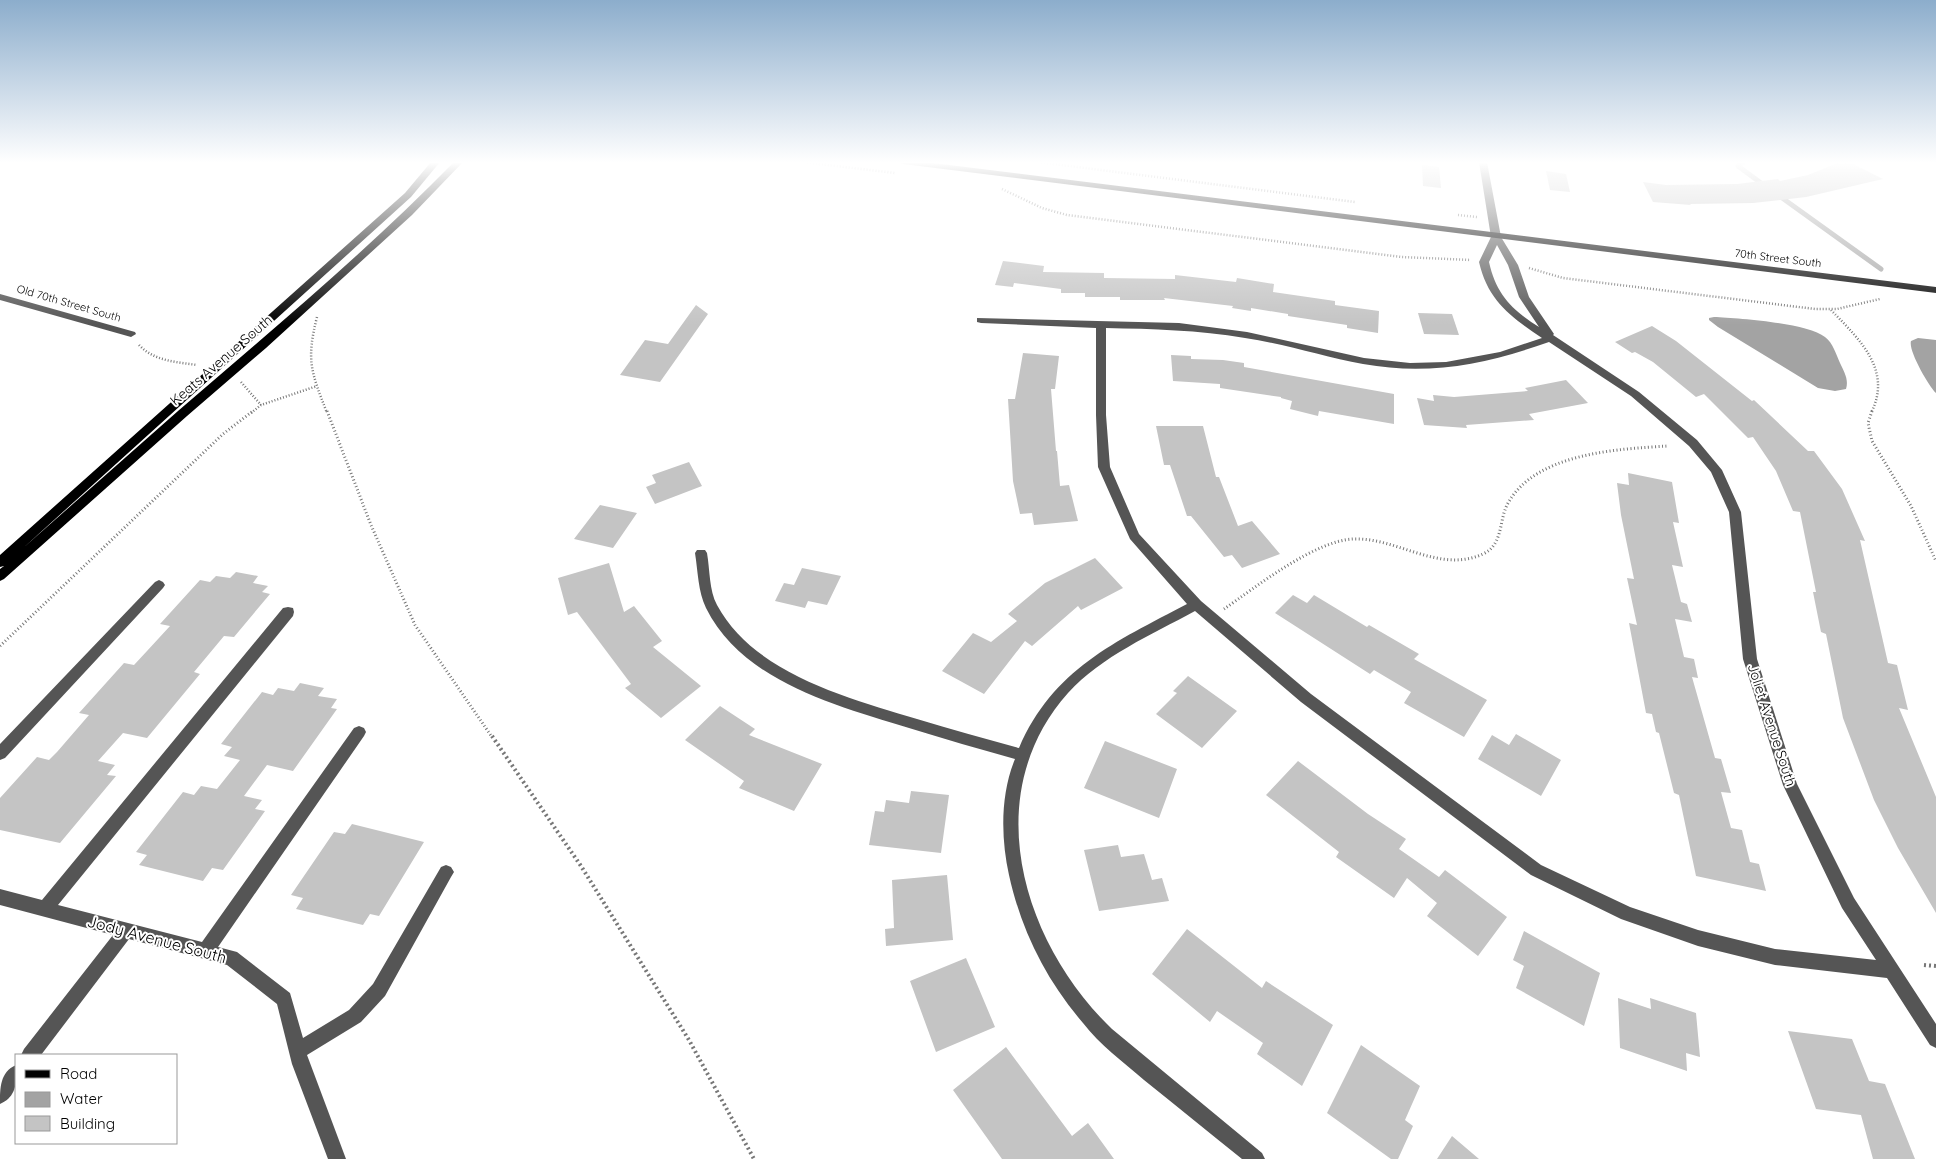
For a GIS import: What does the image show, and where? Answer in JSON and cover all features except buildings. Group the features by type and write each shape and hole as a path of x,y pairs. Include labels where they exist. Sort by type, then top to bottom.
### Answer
{"main road":[{"name":"Keats Avenue South","path":"0,562 384,216"},
{"name":"Keats Avenue South","path":"0,576 406,216"},
{"name":"70th Street South","path":"1331,216 1936,290"}],"street":[{"name":"Joliet Avenue South","path":"1492,218 1496,237 1513,265 1524,297 1551,338"},
{"path":"1484,262 1496,237"},
{"name":"Joliet Avenue South","path":"1484,262 1489,283 1500,300 1514,315 1635,394 1676,427 1716,470 1735,512 1750,659 1790,786 1848,903 1936,1039"},
{"name":"Old 70th Street South","path":"0,297 131,334"},
{"path":"981,320 1042,324 1179,326 1247,335 1364,360 1410,366 1446,365 1502,355 1551,338"},
{"path":"1101,325 1101,415 1104,467 1134,536 1196,605 1306,698 1536,870 1627,914 1698,938 1775,957 1891,970"},
{"path":"701,553 708,596 714,610 740,641 755,655 784,676 842,702 1021,755"},
{"path":"0,754 159,585"},
{"path":"1196,605 1110,651 1077,677 1048,708 1021,755 1011,811 1010,834 1015,878 1032,929 1059,979 1090,1018 1110,1039 1256,1159"},
{"path":"45,909 288,612"},
{"path":"205,952 359,732"},
{"path":"298,1051 355,1016 379,990 446,872"},
{"name":"Jody Avenue South","path":"0,897 231,958 284,999 298,1051 337,1159"},
{"path":"31,1054 126,930"},
{"path":"0,1095 15,1075"}],"path":[{"path":"1077,216 1402,257 1484,262"},
{"path":"1474,216 1492,218"},
{"path":"1513,265 1534,268 1563,278 1805,309 1831,310 1873,299 1886,299"},
{"path":"1831,310 1863,347 1872,362 1879,394 1869,414 1867,423 1869,434 1878,453 1910,504 1936,561"},
{"path":"131,334 142,350 159,358 215,368"},
{"path":"232,372 261,405"},
{"path":"0,646 223,434 261,405 317,386 371,525 415,625 581,866 689,1040 754,1159"},
{"path":"1228,607 1262,583 1316,551 1347,539 1371,540 1445,559 1466,559 1484,554 1497,541 1505,511 1512,496 1538,474 1555,464 1584,456 1668,446"},
{"path":"1924,965 1936,966"}],"water":[{"path":"1709,318 1755,320 1816,332 1828,339 1832,345 1847,382 1846,389 1835,391 1818,388 1718,327 1709,320"},
{"path":"1918,338 1936,340 1936,393 1915,359 1911,341"}],"waterway":[{"path":"1807,216 1881,269"}]}
